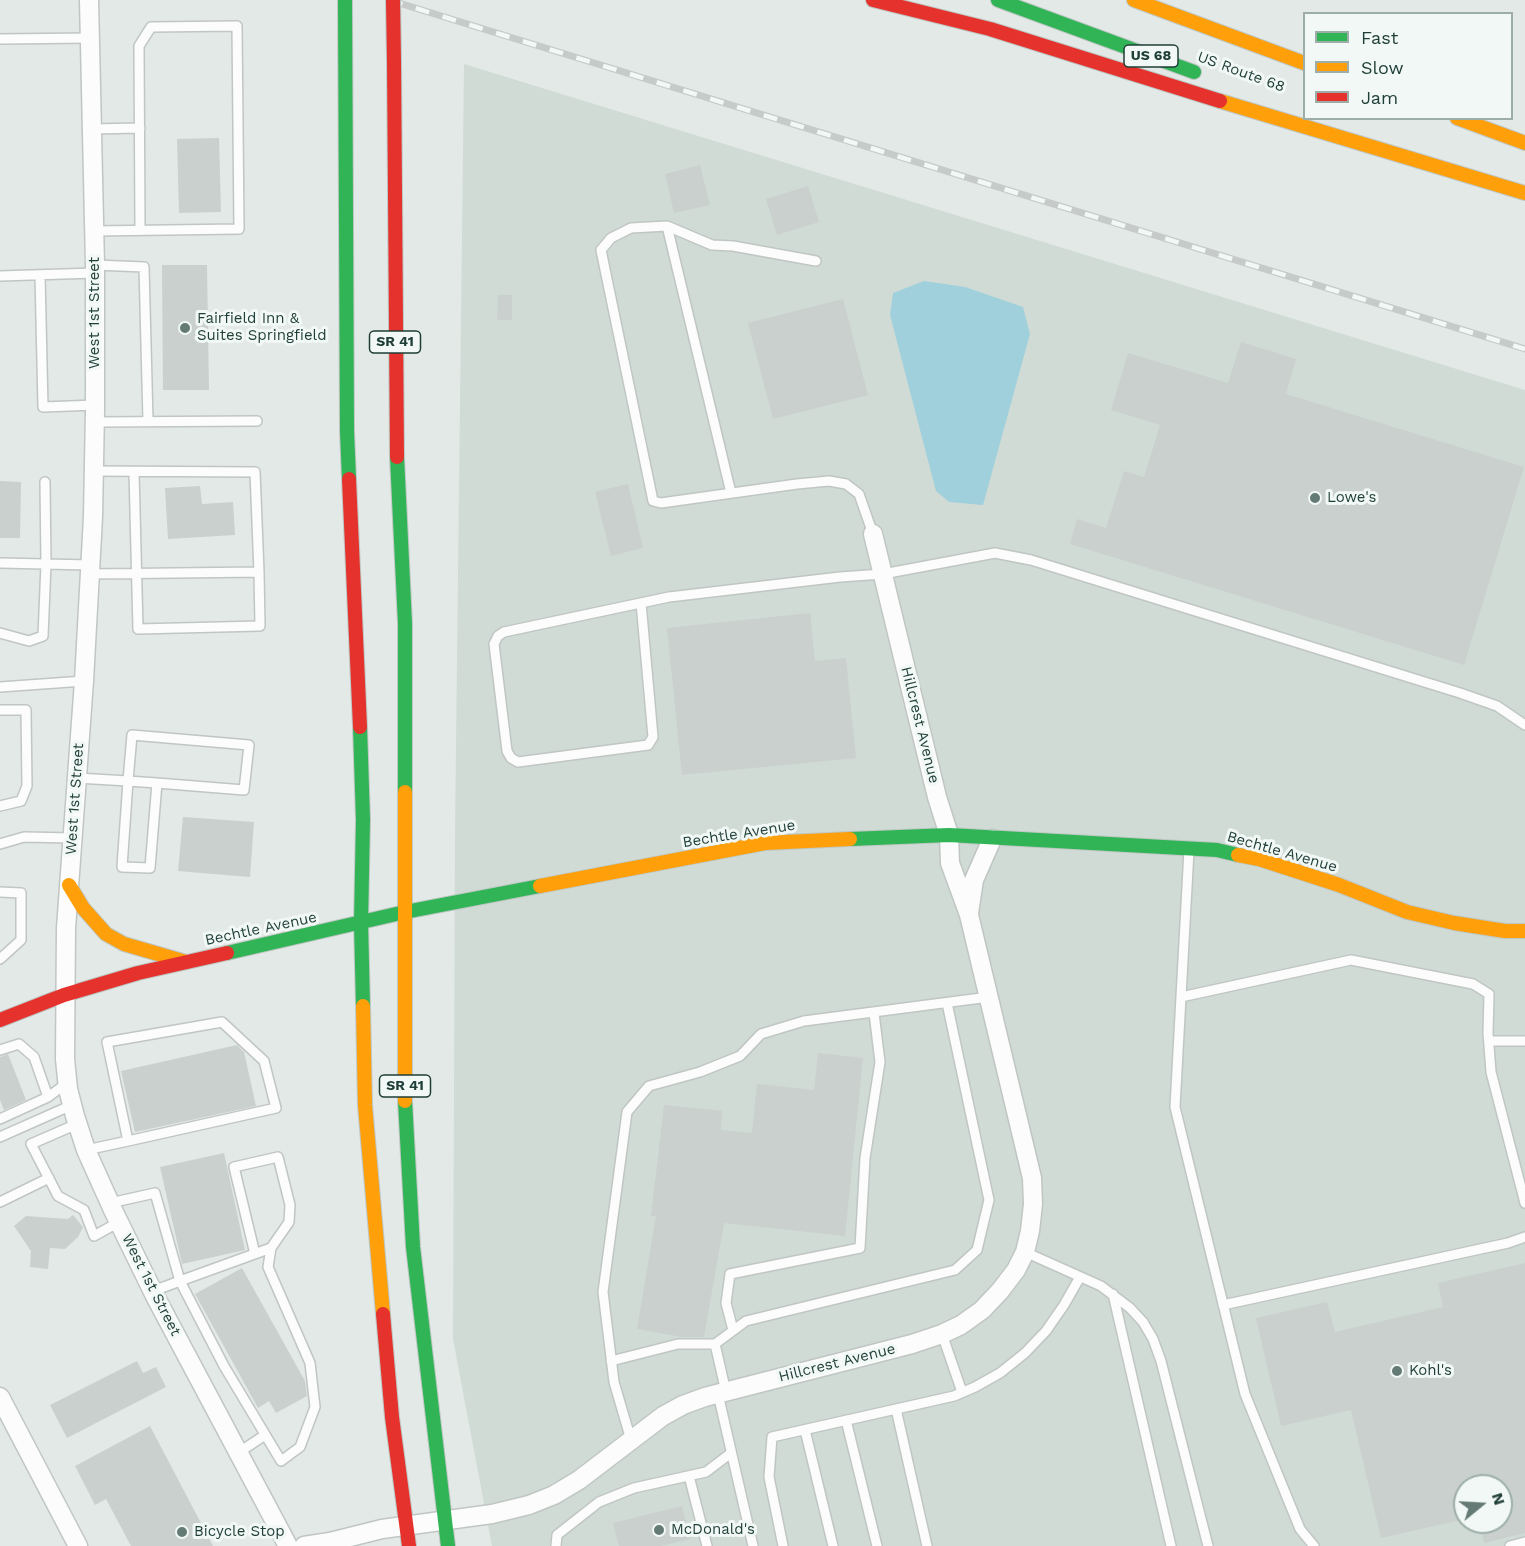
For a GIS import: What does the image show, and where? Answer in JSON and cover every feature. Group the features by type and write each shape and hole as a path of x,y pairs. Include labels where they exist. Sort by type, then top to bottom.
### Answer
{"main road":[{"name":"SR 41","path":"345,0 347,431 363,820 365,1104 392,1417 409,1546"},
{"name":"SR 41","path":"393,0 396,432 405,624 404,1079 413,1247 448,1546"},
{"path":"873,0 990,29 1109,68 1525,193"},
{"name":"US Route 68","path":"998,0 1206,76"},
{"name":"US Route 68","path":"1134,0 1303,62"},
{"path":"1143,0 1166,12"},
{"path":"1327,120 1525,193"},
{"path":"1462,120 1525,143"},
{"name":"Bechtle Avenue","path":"0,1020 64,994 138,973 405,912 765,843 949,835 1217,850 1259,859 1339,885 1407,912 1505,931 1525,931"},
{"path":"69,885 83,908 106,934 124,944 186,962"}],"street":[{"name":"West 1st Street","path":"89,0 95,269 94,471 84,681 72,838 64,994 67,1083 86,1150 119,1222 288,1546"},
{"name":"Hillcrest Avenue","path":"304,1546 405,1526 492,1514 529,1505 554,1495 579,1480 663,1416 684,1405 942,1334 961,1325 982,1310 1016,1270 1025,1252 1032,1213 1032,1178 969,915 950,863 949,835 937,797 873,534"},
{"name":"Hillcrest Avenue","path":"969,915 975,880 992,838"},
{"path":"0,1397 78,1546"}],"lane":[{"path":"94,231 239,229 237,26 151,27 139,46 140,230"},
{"path":"0,39 90,38"},
{"path":"92,129 140,128"},
{"path":"667,226 731,493"},
{"path":"816,261 733,246 712,245 667,226 631,228 611,238 602,250 653,501 661,503 829,481 846,484 859,494 873,534"},
{"path":"0,276 144,267 148,422"},
{"path":"40,275 43,407 148,422 257,421"},
{"path":"94,471 255,472 260,626 138,629 134,472"},
{"path":"0,633 29,641 43,636 46,564 45,482"},
{"path":"640,603 653,737 648,745 518,762 511,758 507,751 494,644 498,636 504,632 640,603 669,597 883,574 995,553 1031,560 1460,693 1497,706 1525,725"},
{"path":"0,563 46,564 137,573 259,572"},
{"path":"0,687 84,681"},
{"path":"0,710 26,710 27,786 21,801 0,806"},
{"path":"77,778 129,781 157,783 244,790 249,745 132,735 129,781 122,867 150,868 157,783"},
{"path":"0,844 24,837 72,838"},
{"path":"1189,848 1175,1107 1245,1394 1300,1529 1314,1546"},
{"path":"0,892 21,893 21,940 0,960"},
{"path":"1181,997 1351,960 1473,984 1489,994 1491,1072 1525,1203"},
{"path":"631,1440 614,1382 603,1292 627,1112 649,1086 700,1072 740,1056 761,1034 804,1021 989,997"},
{"path":"611,1361 678,1344 715,1344 746,1321 955,1270 977,1250 989,1200 947,1003"},
{"path":"733,1330 726,1303 730,1274 860,1248 865,1158 880,1062 874,1012"},
{"path":"86,1150 128,1141 276,1108 264,1061 222,1022 107,1042 128,1141"},
{"path":"1489,1041 1525,1041"},
{"path":"0,1050 19,1044 34,1057 48,1097"},
{"path":"0,1119 48,1097 67,1083"},
{"path":"0,1137 72,1105"},
{"path":"43,1117 52,1135"},
{"path":"77,1124 31,1144 58,1196 84,1210 94,1236 119,1222"},
{"path":"110,1203 155,1193 180,1281 224,1366 281,1461 300,1447 315,1407 310,1363 268,1267 271,1248 289,1222 290,1205 278,1157 234,1167 255,1254"},
{"path":"0,1202 49,1178"},
{"path":"1223,1305 1508,1243 1525,1237"},
{"path":"153,1291 271,1248"},
{"path":"1025,1252 1080,1276 1113,1294 1143,1322 1153,1339 1173,1405 1208,1546"},
{"path":"783,1546 769,1477 772,1437 962,1392 1000,1373 1025,1353 1051,1324 1080,1276"},
{"path":"1113,1294 1171,1546"},
{"path":"942,1334 962,1392"},
{"path":"715,1344 731,1453 753,1546"},
{"path":"896,1409 927,1546"},
{"path":"846,1420 877,1546"},
{"path":"805,1430 833,1546"},
{"path":"238,1452 265,1435"},
{"path":"556,1546 557,1535 599,1502 634,1488 706,1472 731,1453"},
{"path":"689,1476 707,1546"},
{"path":"1510,1546 1525,1542"}],"shaded area":[{"path":"464,64 1525,390 1525,1546 492,1546 453,1339 455,833"}],"water":[{"path":"924,281 965,287 1023,307 1030,334 983,505 949,502 936,491 890,315 893,293"}],"building":[{"path":"219,138 221,212 179,213 177,139"},
{"path":"700,165 710,205 674,213 665,174"},
{"path":"808,186 819,222 777,235 766,199"},
{"name":"Fairfield Inn & Suites Springfield","path":"162,265 207,265 209,390 163,390"},
{"path":"498,295 512,295 512,320 497,320"},
{"path":"843,299 868,395 773,419 748,323"},
{"name":"Lowe's","path":"1241,342 1296,359 1286,394 1524,467 1464,665 1070,544 1077,519 1106,528 1124,471 1144,477 1160,425 1111,410 1128,353 1228,383"},
{"path":"0,481 21,482 20,538 0,538"},
{"path":"628,484 643,548 611,556 595,492"},
{"path":"200,486 202,504 233,502 235,535 168,539 165,488"},
{"path":"810,613 815,661 846,658 856,758 682,775 667,628"},
{"path":"183,817 254,822 250,877 178,871"},
{"path":"237,1045 244,1052 256,1106 135,1132 121,1071"},
{"path":"818,1053 863,1058 845,1236 724,1223 704,1337 682,1337 637,1329 656,1216 651,1216 664,1105 722,1111 721,1130 752,1133 757,1084 814,1090"},
{"path":"8,1054 26,1100 4,1110 0,1100 0,1057"},
{"path":"224,1153 245,1250 182,1264 160,1167"},
{"path":"73,1215 83,1227 78,1237 65,1249 50,1248 48,1269 30,1267 31,1251 14,1226 26,1216 68,1219"},
{"name":"Kohl's","path":"1525,1263 1525,1533 1484,1543 1482,1534 1513,1534 1513,1474 1453,1474 1453,1522 1381,1538 1351,1410 1281,1426 1256,1318 1327,1302 1335,1332 1443,1307 1438,1283"},
{"path":"242,1268 305,1381 307,1396 276,1413 269,1401 258,1408 195,1294"},
{"path":"137,1361 143,1373 156,1367 166,1387 67,1438 50,1405"},
{"path":"150,1426 213,1546 131,1546 106,1499 95,1505 75,1466"},
{"path":"682,1506 690,1539 661,1546 619,1546 613,1523"}],"railway":[{"path":"389,0 1525,349"}],"traffic: fast":[{"path":"345,0 349,479"},
{"path":"998,0 1194,72"},
{"path":"397,457 405,624 405,792"},
{"path":"360,727 363,820 361,923 363,1006"},
{"path":"850,839 949,835 1217,850 1238,855"},
{"path":"227,953 405,912 540,886"},
{"path":"405,1101 413,1247 448,1546"}],"traffic: slow":[{"path":"1134,0 1303,63"},
{"path":"1220,101 1525,193"},
{"path":"1462,120 1525,143"},
{"path":"405,792 405,1101"},
{"path":"540,886 765,843 850,839"},
{"path":"1238,855 1259,859 1339,885 1407,912 1454,923 1505,931 1525,931"},
{"path":"69,885 83,908 106,934 124,944 186,962"},
{"path":"363,1006 365,1105 383,1314"}],"traffic: jam":[{"path":"393,0 394,61"},
{"path":"873,0 990,29 1220,101"},
{"path":"394,61 397,457"},
{"path":"349,479 360,727"},
{"path":"0,1020 64,995 138,973 227,953"},
{"path":"383,1314 392,1417 409,1546"}],"place":[{"name":"Fairfield Inn & Suites Springfield","path":"185,328"},
{"name":"Lowe's","path":"1315,498"},
{"name":"Kohl's","path":"1397,1371"},
{"name":"McDonald's","path":"659,1530"},
{"name":"Bicycle Stop","path":"182,1532"}]}
